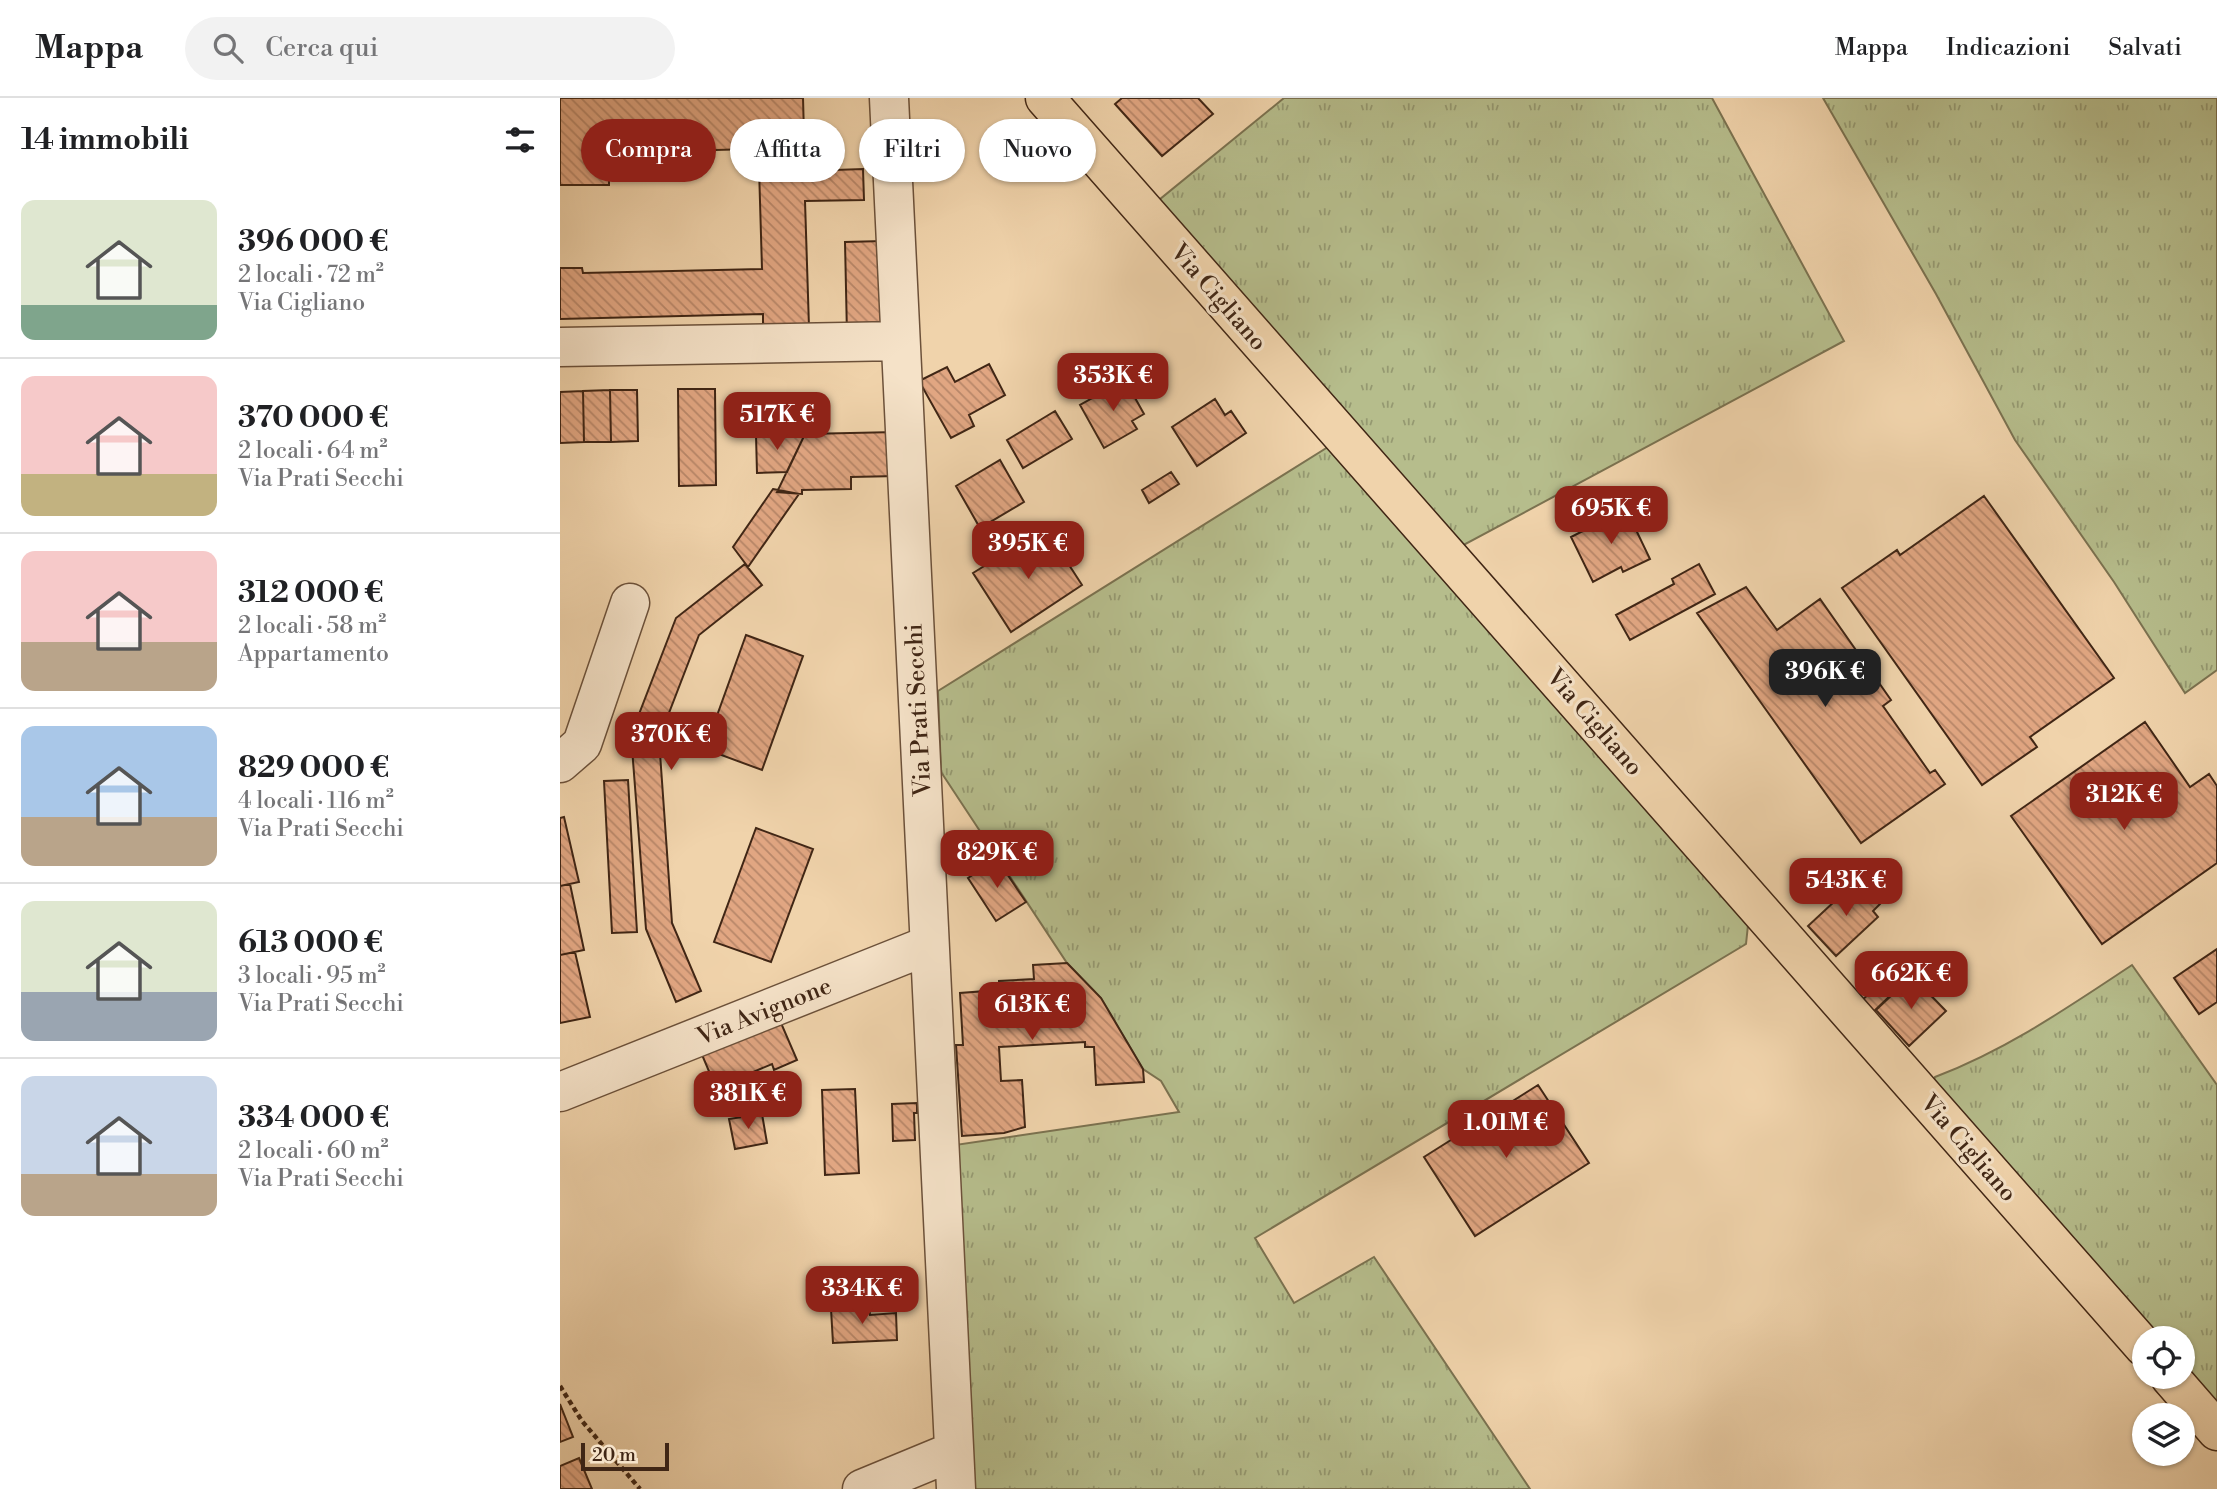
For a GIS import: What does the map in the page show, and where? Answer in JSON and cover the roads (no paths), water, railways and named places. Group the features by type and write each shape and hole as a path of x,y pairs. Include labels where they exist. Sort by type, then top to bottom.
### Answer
{"main road":[{"name":"Via Cigliano","path":"1045,98 2132,1333"},
{"path":"2180,1389 2217,1431"}],"street":[{"name":"Via Prati Secchi","path":"889,98 956,1489"},
{"path":"560,347 900,341"},
{"path":"560,763 582,744 630,603"},
{"name":"Via Avignone","path":"560,1092 929,945"},
{"path":"862,1489 954,1451"}]}
